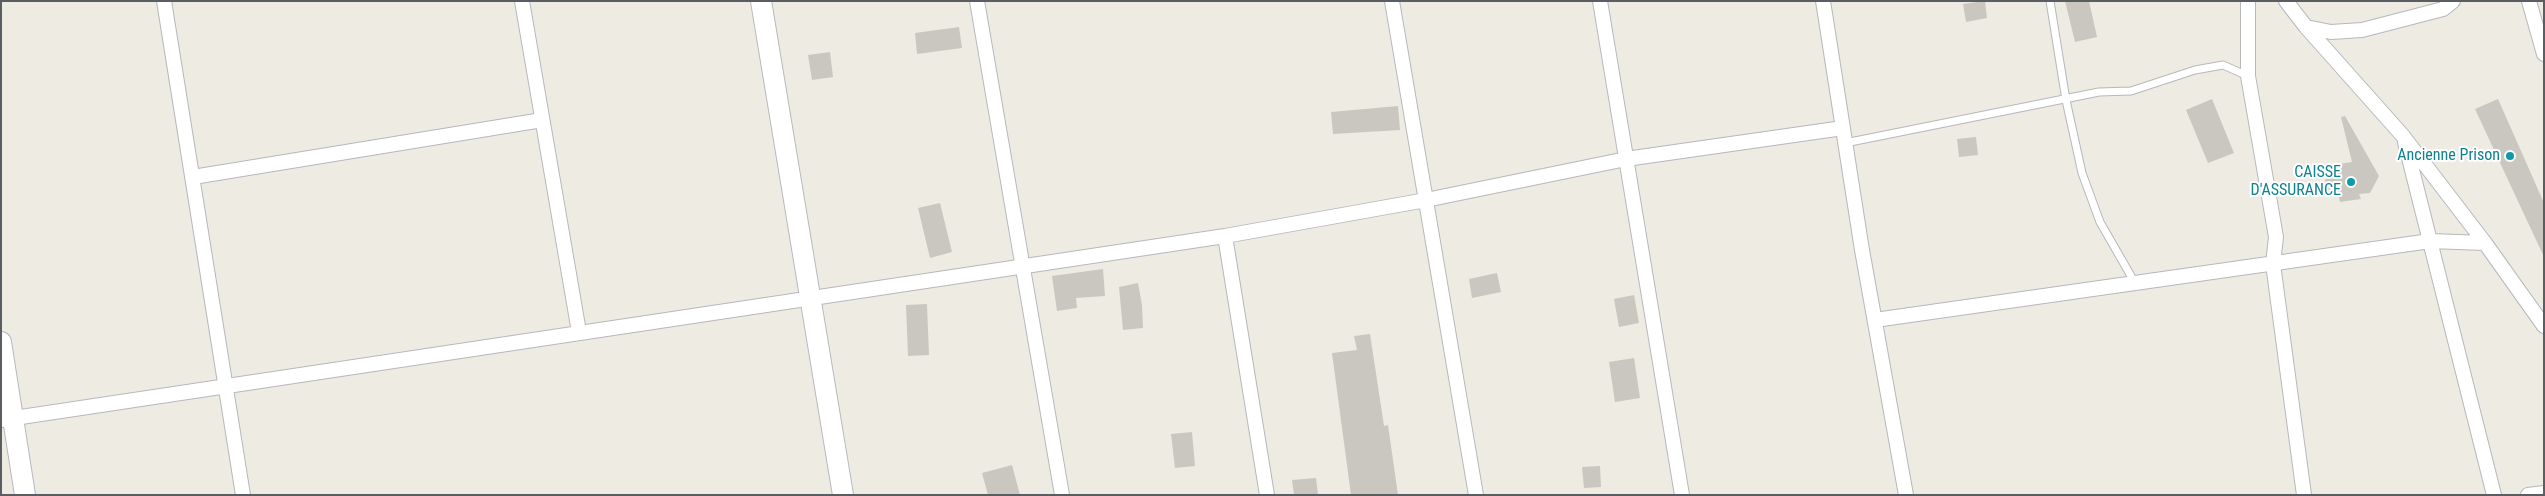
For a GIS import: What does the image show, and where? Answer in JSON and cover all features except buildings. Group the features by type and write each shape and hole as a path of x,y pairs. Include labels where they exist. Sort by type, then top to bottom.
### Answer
{"street":[{"path":"164,1 243,495"},
{"path":"522,1 579,332"},
{"path":"761,1 843,495"},
{"path":"977,1 1062,495"},
{"path":"1392,1 1476,495"},
{"path":"1600,1 1682,495"},
{"path":"1823,1 1875,320 1906,495"},
{"path":"2248,1 2248,76 2276,236 2273,264 2304,495"},
{"path":"2286,1 2306,27 2403,136 2485,243 2544,326"},
{"path":"2306,27 2331,32 2362,30 2442,9 2453,1"},
{"path":"2529,1 2544,54"},
{"path":"192,178 542,120"},
{"path":"8,419 1225,236 1426,200 1626,159 1843,128"},
{"path":"2403,136 2494,495"},
{"path":"1225,236 1267,495"},
{"path":"1875,320 2430,242 2485,243"},
{"path":"1,342 8,419 25,495"},
{"path":"2528,495 2544,493"}],"lane":[{"path":"2050,1 2066,100 2082,173 2100,222 2135,284"},
{"path":"1846,143 2099,92 2131,91 2195,70 2223,65 2248,76"}],"place":[{"name":"Ancienne Prison","path":"2510,156"},
{"name":"CAISSE D'ASSURANCE","path":"2351,182"}]}
